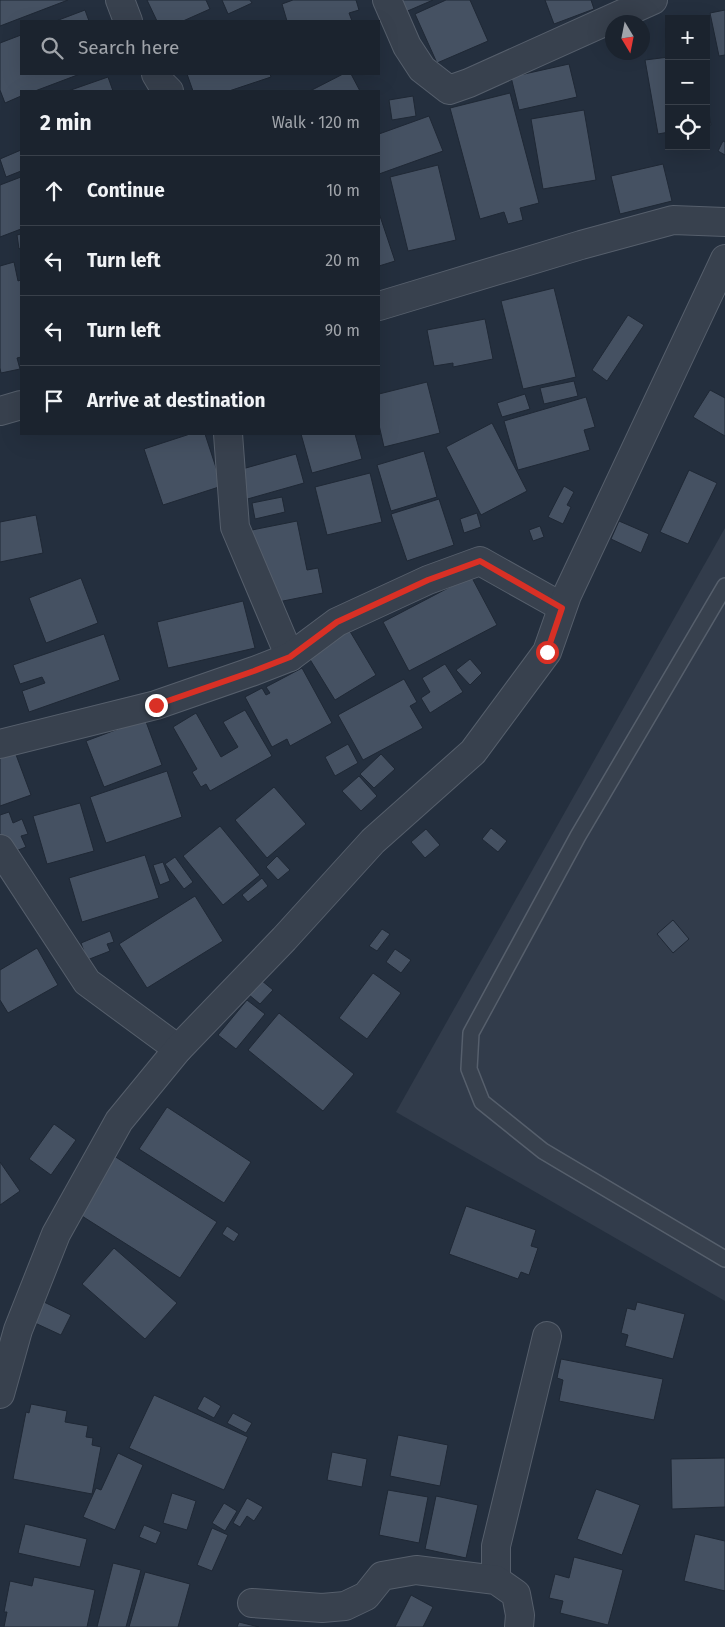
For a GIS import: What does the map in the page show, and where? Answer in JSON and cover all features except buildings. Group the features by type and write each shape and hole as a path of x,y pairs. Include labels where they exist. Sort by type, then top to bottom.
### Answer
{"street":[{"path":"120,0 128,20"},
{"path":"387,0 407,46 422,69 449,90 469,83 653,0"},
{"path":"157,75 168,90"},
{"path":"380,306 581,245 674,220 725,222"},
{"path":"0,1394 9,1327 56,1234 119,1121 178,1049 284,939 373,841 473,752 547,652 567,595 725,259"},
{"path":"0,411 20,405"},
{"path":"228,435 236,527 290,657"},
{"path":"0,744 156,705 254,671 290,657 337,622 428,580 480,561 562,608"},
{"path":"0,849 87,982 178,1049"},
{"path":"496,1580 496,1546 547,1336"},
{"path":"252,1602 322,1608 344,1606 366,1596 382,1576 416,1570 496,1580 516,1594 520,1616 519,1627"}],"lane":[{"path":"725,586 578,836 471,1033 469,1069 482,1102 543,1150 725,1259"}],"shaded area":[{"path":"725,528 725,1301 396,1112"}],"route":[{"path":"156,705 290,657 337,622 428,580 480,561 562,608 547,652"}]}
